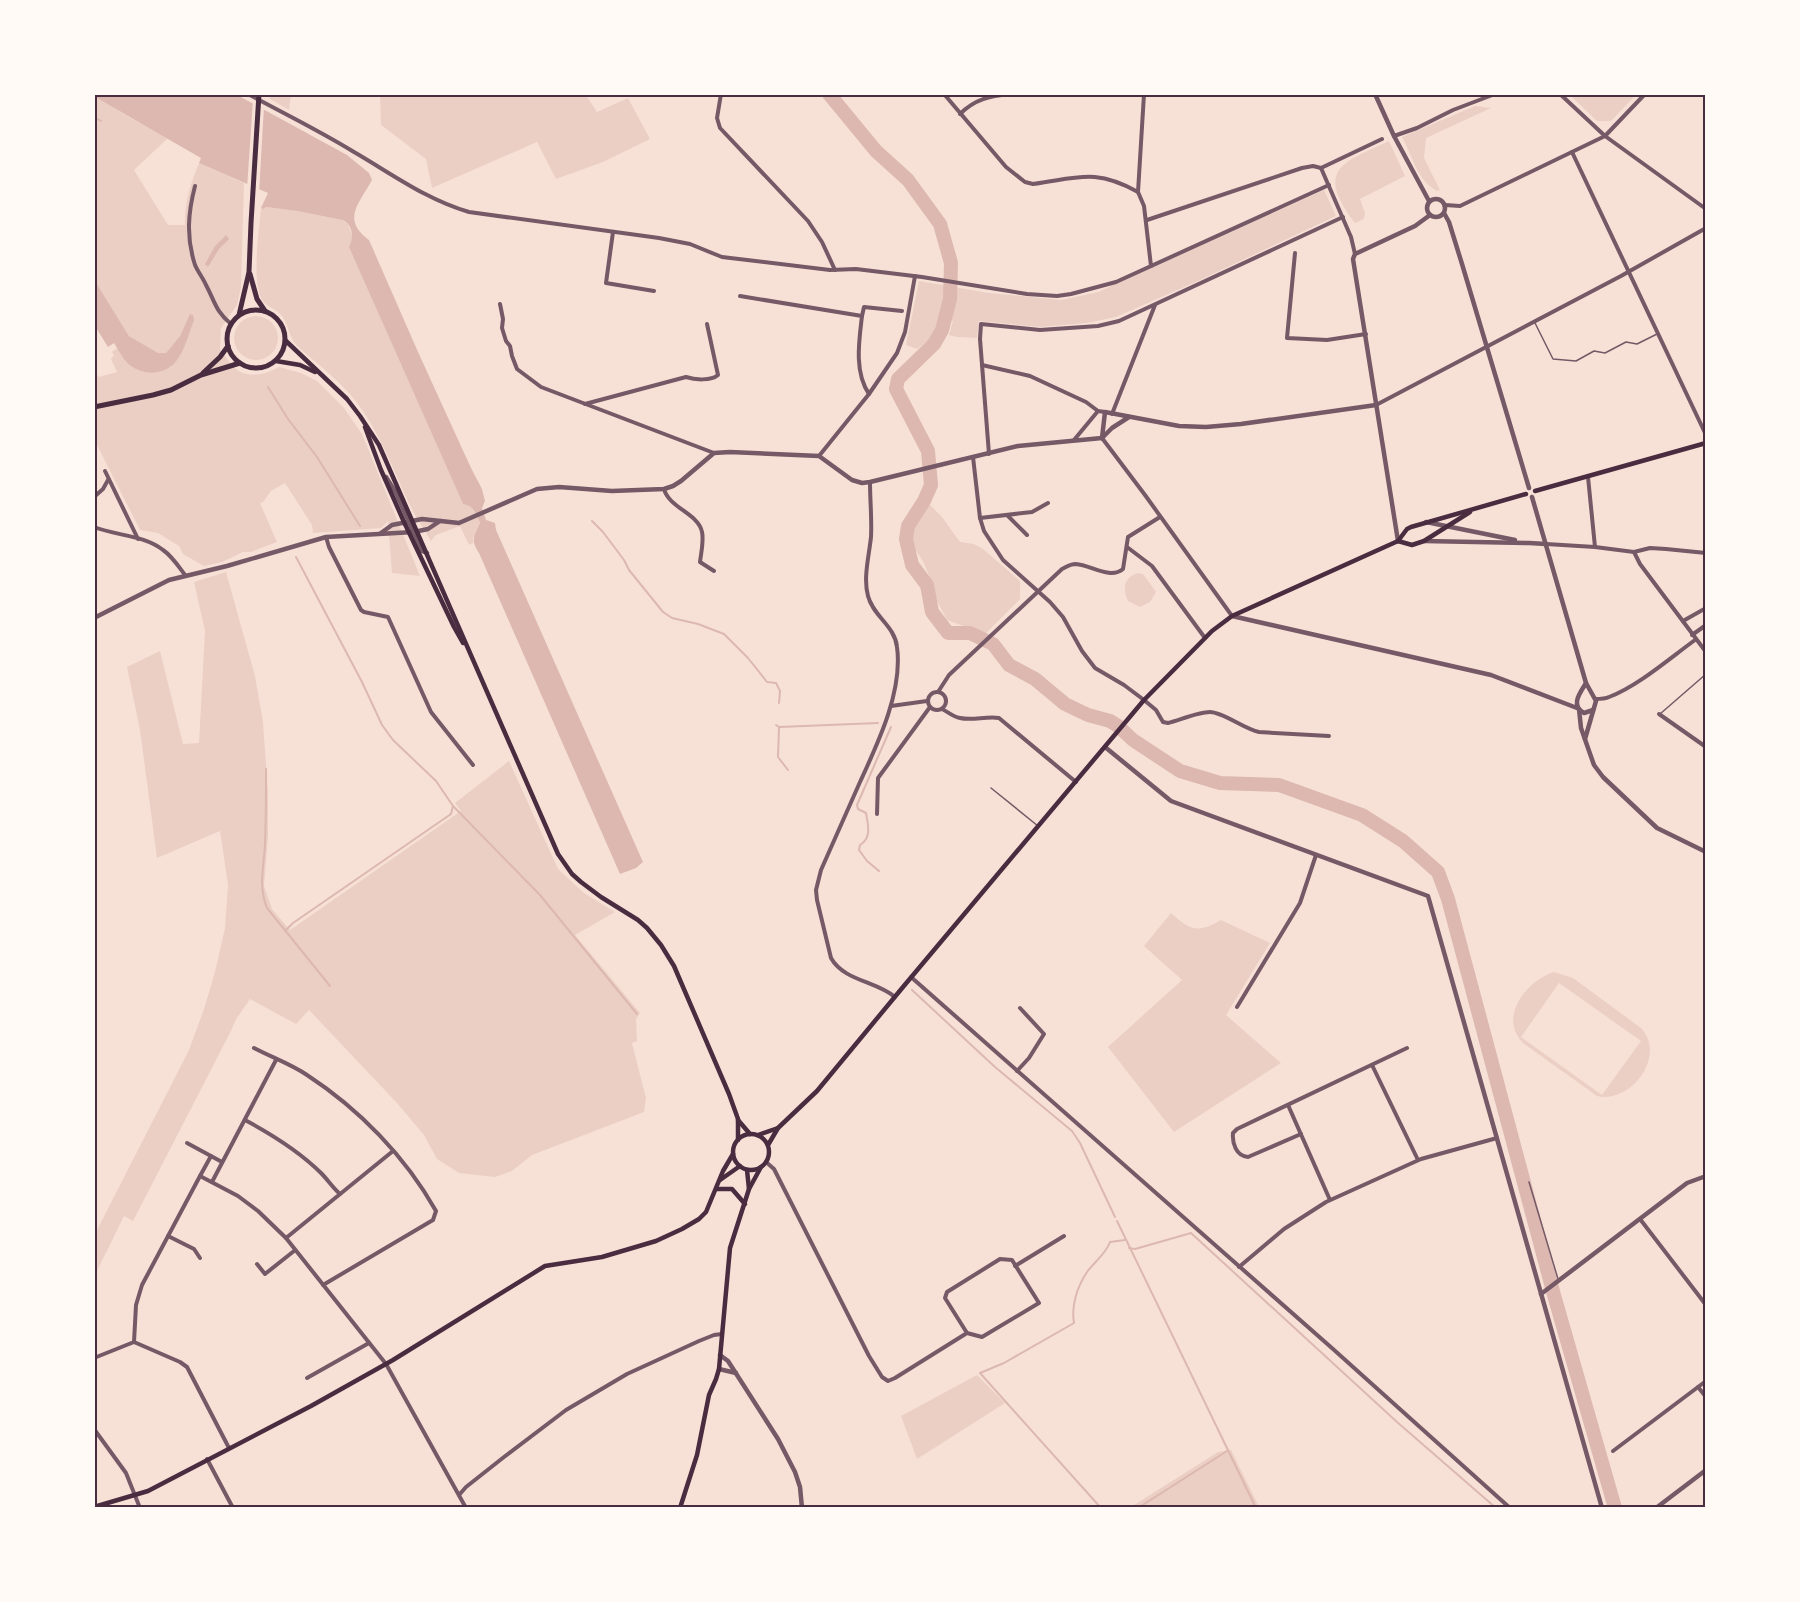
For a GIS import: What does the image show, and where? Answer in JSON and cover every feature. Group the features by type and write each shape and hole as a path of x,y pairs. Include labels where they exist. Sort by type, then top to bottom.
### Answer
{"main road":[{"path":"240,315 249,273 260,94"},
{"path":"249,273 257,298 265,311"},
{"path":"256,309 265,311 278,319 286,341 276,361 262,368 246,367 230,352 227,338 231,324 240,315 256,309"},
{"path":"286,341 347,399 379,445 454,627 469,653"},
{"path":"201,375 228,346"},
{"path":"276,361 300,365 320,375"},
{"path":"94,407 171,390 201,375 240,363"},
{"path":"360,416 381,470 428,554 558,855 572,874 590,890 638,920 661,945 674,966 738,1119 750,1134"},
{"path":"768,1145 778,1128 817,1091 1144,700 1205,638 1232,616 1398,541 1407,529 1425,522 1526,494 1529,497 1588,477 1706,443"},
{"path":"1526,494 1529,488 1532,488 1534,494"},
{"path":"1398,541 1412,545 1424,541 1474,509"},
{"path":"738,1119 738,1140"},
{"path":"94,1507 136,1496 229,1448 386,1364 545,1266 602,1257 656,1241 682,1229 706,1212 738,1140 743,1136 758,1135 778,1128"},
{"path":"733,1154 740,1166 747,1170 756,1170 761,1167 766,1162 769,1152 768,1145 758,1135"},
{"path":"719,1180 740,1166"},
{"path":"681,1508 697,1455 709,1395 719,1369 730,1248 749,1189 761,1167"},
{"path":"747,1170 749,1189"},
{"path":"717,1189 732,1188 745,1205"}],"street":[{"path":"248,94 353,151 431,197 469,212 659,238 690,244 722,257 835,270 856,269 915,276 1027,294 1057,296 1099,288 1330,188"},
{"path":"722,94 717,118 720,128 808,221 822,242 835,270"},
{"path":"944,94 1006,167 1024,182 1033,183 1090,175 1113,180 1138,192"},
{"path":"960,114 981,99 1010,94"},
{"path":"1144,94 1138,192 1147,220 1150,266"},
{"path":"1375,94 1394,136 1429,201 1427,210 1430,215 1436,217 1444,213"},
{"path":"1394,136 1495,94"},
{"path":"1560,94 1605,136 1706,209"},
{"path":"1429,201 1437,198 1445,205 1460,206 1605,136 1645,94"},
{"path":"1147,220 1302,168 1313,166 1321,168 1382,139"},
{"path":"1572,152 1706,435"},
{"path":"1321,168 1352,237 1355,254 1354,266 1398,541"},
{"path":"195,186 189,209 189,232 195,266 207,285 221,316 231,324"},
{"path":"1445,205 1444,213 1449,222 1529,488"},
{"path":"1355,254 1415,226 1430,215"},
{"path":"989,454 980,339 981,324 1040,330 1098,326 1119,321 1343,217"},
{"path":"982,365 1030,376 1086,402 1098,411 1179,426 1206,427 1240,424 1376,405 1628,272 1706,228"},
{"path":"613,232 606,283 654,291"},
{"path":"1294,253 1287,338 1327,340 1366,333"},
{"path":"819,456 897,353 905,332 915,276"},
{"path":"740,296 862,316"},
{"path":"500,304 502,328 517,369 541,387 714,453 819,456 852,480 862,483 1018,446 1102,438 1129,417"},
{"path":"1112,414 1155,304"},
{"path":"868,394 862,384 858,349 864,307 902,311"},
{"path":"584,404 686,377 714,378 718,375 707,324"},
{"path":"1074,440 1098,411"},
{"path":"1105,412 1102,438 1232,616 1491,675 1564,702 1584,713 1593,710"},
{"path":"94,618 160,584 185,575 227,566 326,537 381,533 411,527 422,519 459,523 537,489 550,486 612,491 664,489 681,481 714,453"},
{"path":"974,457 980,518 984,531 1003,560 1038,590 1063,617 1082,651 1095,668 1144,700 1156,710 1163,722 1168,723 1211,712 1220,714 1249,730 1329,736"},
{"path":"105,471 138,539"},
{"path":"1588,477 1595,547"},
{"path":"94,497 103,489 108,480"},
{"path":"870,482 871,535 867,595 871,605 891,630 897,645 898,667 891,706 881,735 821,870 816,890 831,958 835,966 887,991 894,997"},
{"path":"664,489 666,496 698,523 702,532 700,562 714,571"},
{"path":"1534,494 1586,683 1596,704 1585,740"},
{"path":"980,518 1032,512 1048,503"},
{"path":"1006,514 1027,535"},
{"path":"927,701 931,694 938,692 949,675 1062,569 1076,564 1113,574 1119,573 1123,569 1128,537 1160,517"},
{"path":"381,533 392,525 428,529 440,520"},
{"path":"1425,522 1529,543"},
{"path":"94,527 148,541 164,550 185,575"},
{"path":"326,537 328,547 361,610 388,616 431,712 473,765"},
{"path":"1424,541 1529,543 1634,552 1650,548 1706,553"},
{"path":"1127,546 1152,566 1205,638"},
{"path":"1634,552 1640,564 1706,652"},
{"path":"1682,621 1706,608"},
{"path":"1692,635 1706,625"},
{"path":"1580,694 1587,692 1594,697 1608,698 1639,680 1695,640"},
{"path":"1586,683 1576,700 1581,728 1594,765 1657,828 1706,852"},
{"path":"938,692 944,695 946,700 942,709"},
{"path":"1564,702 1576,700"},
{"path":"891,706 927,701"},
{"path":"927,701 930,707 937,711 942,709 962,719 991,716 999,718 1076,782"},
{"path":"877,814 878,778 930,707"},
{"path":"1659,714 1706,747"},
{"path":"1105,747 1171,801 1428,896 1543,1293 1602,1508"},
{"path":"1237,1007 1300,903 1316,854"},
{"path":"911,977 1510,1508"},
{"path":"1017,1071 1029,1058 1044,1034 1020,1008"},
{"path":"254,1048 305,1073 364,1118 412,1174 436,1211 433,1220 323,1285"},
{"path":"1301,1134 1248,1157 1238,1153 1233,1133 1237,1129 1407,1048"},
{"path":"212,1182 276,1060"},
{"path":"1372,1065 1418,1160"},
{"path":"1288,1105 1330,1200"},
{"path":"245,1120 295,1151 321,1173 340,1194"},
{"path":"1239,1267 1284,1229 1330,1200 1418,1160 1498,1137"},
{"path":"187,1143 222,1162"},
{"path":"286,1238 393,1151"},
{"path":"134,1342 136,1305 142,1285 211,1156"},
{"path":"766,1162 774,1169 869,1356 882,1377 888,1381 967,1333"},
{"path":"200,1176 245,1201 286,1238 294,1251 386,1364 466,1508"},
{"path":"1543,1293 1687,1184 1706,1176"},
{"path":"1640,1219 1706,1305"},
{"path":"168,1236 194,1249 200,1258"},
{"path":"1015,1266 1064,1236"},
{"path":"257,1264 265,1274 294,1251"},
{"path":"1000,1259 1012,1260 1039,1303 982,1337 967,1333 945,1298 946,1292 1000,1259"},
{"path":"459,1495 512,1450 566,1410 627,1374 699,1341 722,1334"},
{"path":"94,1358 134,1342 187,1366 229,1448"},
{"path":"307,1378 369,1343"},
{"path":"720,1355 729,1361 778,1438 795,1472 800,1487 802,1508"},
{"path":"719,1369 736,1373"},
{"path":"1613,1451 1706,1381"},
{"path":"1698,1387 1706,1397"},
{"path":"94,1429 126,1473 140,1508"},
{"path":"207,1459 233,1508"},
{"path":"1656,1508 1706,1470"}],"lane":[{"path":"385,177 387,172"},
{"path":"1534,321 1553,359 1569,362 1576,361 1594,351 1605,353 1626,342 1636,344 1658,334"},
{"path":"1659,714 1706,674"},
{"path":"991,788 1038,826"},
{"path":"1529,1182 1558,1281"}],"shaded area":[{"path":"94,95 237,95 347,155 369,173 372,180 355,211 356,225 369,240 482,489 485,501 482,508 486,520 495,523 496,530 643,862 636,868 620,874 475,544 474,538 480,523 477,516 472,508 463,504 349,247 352,236 346,222 297,211 261,208 268,193 199,163 201,158"},
{"path":"270,95 291,95 289,110 270,99"},
{"path":"380,95 586,95 597,112 628,98 650,139 603,162 556,179 537,142 432,188 426,159 381,125"},
{"path":"1570,95 1636,95 1611,121 1597,121"},
{"path":"95,97 168,138 134,170 168,225 185,225 189,193 199,163 244,183 241,287 237,305 221,328 220,349 234,367 246,374 269,372 279,367 301,373 317,381 344,408 362,434 420,576 392,573 388,521 381,528 313,533 312,525 285,483 271,491 260,503 277,542 251,552 243,552 222,562 204,566 183,554 179,546 158,533 140,530 95,441 94,371 99,377 117,372 111,359 114,355 112,352 117,348 134,368 140,371 171,367 190,315 180,336 166,353 159,354 129,336 95,281"},
{"path":"1475,106 1491,108 1426,138 1424,158 1440,190 1437,191 1420,174 1402,137"},
{"path":"1389,141 1405,176 1360,199 1365,213 1364,219 1355,223 1337,191 1336,180 1339,170 1358,156"},
{"path":"1324,190 1336,216 1116,317 1087,323 1040,327 979,321 977,338 949,335 953,321 940,318 930,339 917,349 906,345 919,281 989,293 1062,300 1098,292"},
{"path":"261,208 342,220 348,224 375,305 463,504 472,508 480,523 473,543 469,545 460,526 436,535 431,541 414,513 380,440 364,412 327,371 297,346 282,316 261,298 257,278 257,254"},
{"path":"226,235 229,239 219,249 208,267 205,264 215,246"},
{"path":"95,281 129,336 158,353 166,353 180,336 190,314 193,315 194,320 185,346 173,365 162,371 143,372 128,364 114,343 108,347 95,326"},
{"path":"256,316 271,323 278,338 271,353 256,360 241,353 234,338 241,323"},
{"path":"930,505 960,542 974,544 983,549 1020,581 1020,599 985,634 947,620 933,593 924,563 910,541 911,530"},
{"path":"226,572 255,676 263,722 268,793 268,837 264,886 272,909 290,930 461,811 455,803 509,761 558,869 584,893 615,912 575,935 640,1013 636,1019 637,1041 632,1043 646,1098 644,1112 532,1155 512,1171 495,1177 459,1173 437,1159 424,1135 397,1103 309,1010 296,1024 250,999 235,1021 133,1221 124,1216 95,1275 95,1234 189,1050 204,1009 225,928 228,885 220,831 157,858 140,730 127,667 160,651 183,744 199,743 205,631 194,582"},
{"path":"1138,573 1143,574 1156,592 1150,602 1140,607 1128,601 1125,592 1127,580"},
{"path":"1171,913 1183,923 1194,928 1206,927 1221,920 1270,943 1226,1015 1281,1063 1174,1132 1108,1047 1182,980 1144,946"},
{"path":"1554,972 1573,978 1641,1028 1648,1039 1650,1052 1642,1076 1633,1085 1622,1093 1610,1097 1597,1096 1523,1043 1516,1033 1513,1022 1514,1011 1525,992","holes":["1559,983 1641,1041 1602,1095 1521,1037"]},
{"path":"977,1375 1005,1403 917,1459 901,1416"},
{"path":"1231,1450 1259,1507 1131,1507 1218,1452"}],"pier":[{"path":"253,100 264,106 259,193 247,188"}],"waterway":[{"path":"829,94 876,151 908,180 940,224 951,263 950,299 942,330 934,344 898,379 896,389 928,451 931,485 908,526 906,539 912,565 927,585 932,612 948,633 970,633 993,644 1009,665 1035,679 1065,704 1088,715 1110,721 1133,740 1180,771 1220,783 1279,785 1362,815 1403,841 1438,872 1448,899 1554,1295 1615,1508"},
{"path":"94,117 101,121"},
{"path":"268,387 288,419 317,457 360,526"},
{"path":"592,521 603,532 629,570 663,612 672,618 698,624 724,634 748,658 767,682 776,683 780,691 779,703"},
{"path":"296,557 382,725 393,740 436,781 453,806 540,895 637,1014"},
{"path":"776,725 779,727 878,723"},
{"path":"879,871 859,850 868,835 868,827 866,813 858,809 857,805 891,727"},
{"path":"779,728 778,757 788,770"},
{"path":"266,769 262,876 264,900 267,908 330,986"},
{"path":"286,930 451,814 453,806"},
{"path":"912,990 995,1067 1072,1131 1115,1217"},
{"path":"1117,1221 1256,1508"},
{"path":"1129,1248 1135,1249 1191,1233 1397,1422 1496,1508"},
{"path":"1101,1508 980,1373 1004,1363 1074,1323 1073,1310 1076,1297 1087,1272 1110,1242 1125,1240"},
{"path":"1138,1508 1227,1451"}]}
